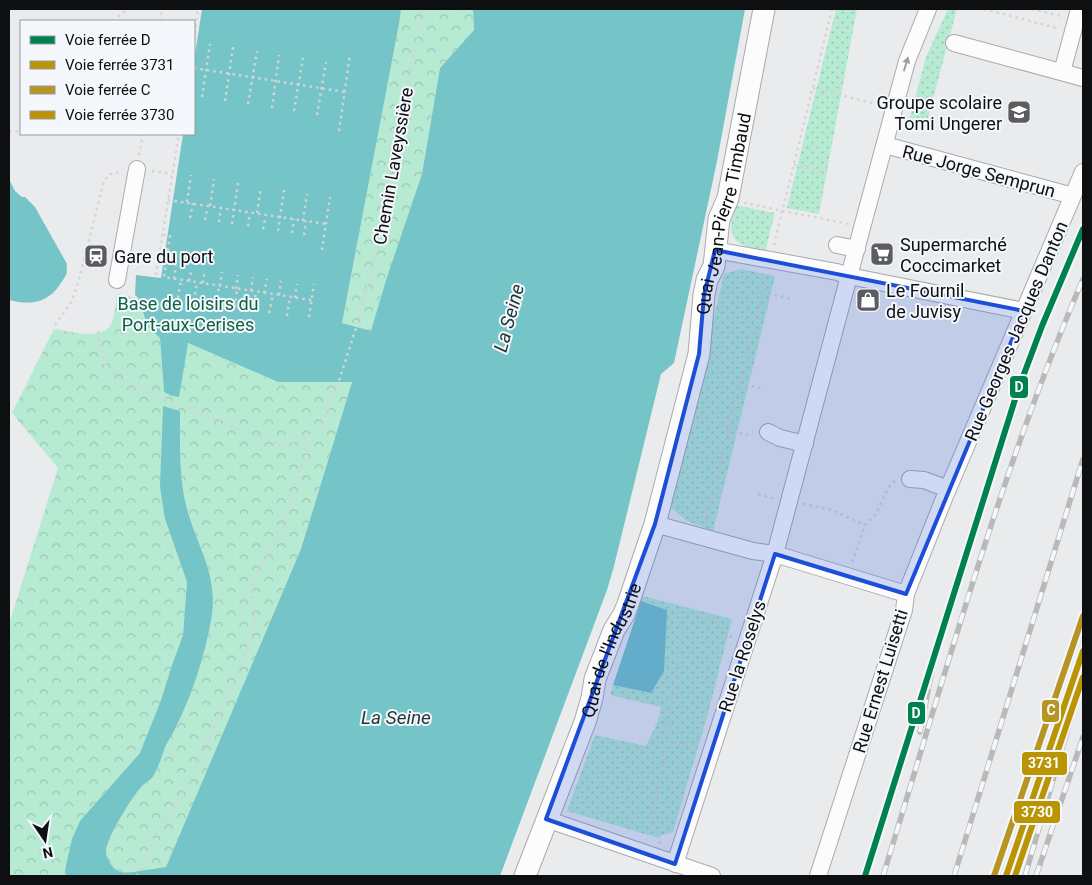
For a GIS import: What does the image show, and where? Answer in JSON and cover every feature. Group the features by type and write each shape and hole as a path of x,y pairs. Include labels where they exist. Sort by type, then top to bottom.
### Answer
{"main road":[{"name":"Quai Jean-Pierre Timbaud","path":"682,418 699,354 704,295 707,280 714,266 719,219 728,198 764,9"},
{"name":"Quai de l'Industrie","path":"525,876 585,722 595,679 614,630 626,609 655,524 682,418"}],"street":[{"name":"Rue la Roselys","path":"674,864 775,554 907,61 928,9"},
{"path":"1062,72 1078,9"},
{"path":"954,42 1083,78"},
{"name":"Rue Jorge Semprun","path":"885,145 1073,196"},
{"path":"118,280 137,169"},
{"name":"Rue Georges Jacques Danton","path":"948,489 1083,172"},
{"path":"837,245 857,249"},
{"path":"715,250 838,272 849,276 1024,311"},
{"path":"768,432 804,446"},
{"path":"906,480 924,480 948,489"},
{"name":"Rue Ernest Luisetti","path":"818,876 904,610 906,594 948,489"},
{"path":"655,524 775,554 906,594"},
{"path":"546,819 712,876"}],"path":[{"path":"114,20 126,9"},
{"path":"195,32 198,9"},
{"name":"Chemin Laveyssière","path":"137,876 160,824 179,802 209,740 250,643 255,619 251,598 253,580 283,531 293,490 314,434 320,429 335,393 358,322 378,245 384,203 422,9"},
{"path":"462,13 464,9"},
{"path":"984,9 1057,28 1060,23 1060,16 1032,9"},
{"path":"202,98 210,44"},
{"path":"225,101 233,48"},
{"path":"248,104 257,51"},
{"path":"272,108 279,54"},
{"path":"339,131 350,55"},
{"path":"294,111 302,58"},
{"path":"317,115 326,62"},
{"path":"195,68 345,92"},
{"path":"812,88 880,105"},
{"path":"156,275 179,135"},
{"path":"794,165 827,172"},
{"path":"137,169 172,174"},
{"path":"55,325 70,304 78,287 104,181 110,174"},
{"path":"187,202 191,176"},
{"path":"205,220 214,179"},
{"path":"232,224 238,183"},
{"path":"257,213 261,187"},
{"path":"278,231 284,190"},
{"path":"304,235 307,194"},
{"path":"322,250 330,197"},
{"path":"168,200 326,224"},
{"path":"737,202 863,226"},
{"path":"190,218 193,203"},
{"path":"219,222 221,208"},
{"path":"248,226 250,212"},
{"path":"263,229 266,215"},
{"path":"292,233 294,219"},
{"path":"163,236 170,236 164,278 311,300"},
{"path":"174,279 176,265"},
{"path":"189,282 192,268"},
{"path":"202,284 205,270"},
{"path":"216,304 222,272"},
{"path":"234,308 238,275"},
{"path":"251,291 253,277"},
{"path":"264,293 267,279"},
{"path":"178,298 181,280"},
{"path":"279,295 282,281"},
{"path":"194,301 197,283"},
{"path":"295,298 297,284"},
{"path":"309,317 314,284"},
{"path":"253,310 256,292"},
{"path":"762,292 791,299"},
{"path":"269,313 273,294"},
{"path":"287,316 290,297"},
{"path":"98,331 102,361 115,377 132,386 283,446 298,442 314,434"},
{"path":"739,383 760,388"},
{"path":"728,430 748,435"},
{"path":"851,564 865,525 876,514 888,488 893,482 906,480"},
{"path":"789,501 832,510 865,525"},
{"path":"657,858 660,840 653,821 685,616 713,618 726,635 746,642"},
{"path":"666,742 671,741 712,748"},
{"path":"649,797 657,798"}],"highlighted area":[{"path":"715,250 1024,311 906,594 775,554 675,864 546,819 655,524 699,354 704,295"}],"green space":[{"path":"401,9 473,9 474,30 440,68 422,174 386,280 371,332 342,323"},
{"path":"836,9 857,9 819,214 787,208"},
{"path":"948,9 957,9 925,129 908,125 926,57"},
{"path":"734,205 775,213 765,252 745,246 734,238 731,226"},
{"path":"741,269 775,276 713,531 687,521 670,507 724,274"},
{"path":"117,294 136,298 148,327 160,338 164,392 172,396 179,397 187,343 278,382 352,382 301,549 166,867 136,872 121,872 111,864 106,852 110,837 132,799 154,775 166,745 181,716 192,690 205,649 213,604 209,574 189,517 183,490 180,456 180,411 163,406 165,519 187,582 183,635 161,700 140,753 80,822 65,870 66,876 9,876 9,624 58,468 12,413 54,329 86,334 102,332 112,322"},
{"path":"643,596 732,619 707,717 673,832 655,837 567,811 595,735 646,746 658,721 661,707 610,695 613,685 651,693 667,610 641,601"}],"water":[{"name":"La Seine","path":"202,9 401,9 342,323 371,331 422,174 440,68 474,30 473,9 745,9 717,161 674,363 661,374 607,590 500,876 66,876 65,870 72,839 80,821 140,753 161,700 183,635 187,582 165,519 160,487 163,406 180,411 180,456 183,490 189,517 209,574 213,604 205,649 192,690 181,716 166,745 154,775 132,799 110,837 106,852 111,864 121,872 136,872 166,867 301,549 352,382 278,382 188,343 179,397 164,392 160,338 148,327 138,298 135,295 136,275 161,278 183,135 195,135 195,54"},
{"path":"9,179 15,191 22,197 25,197 35,207 67,264 67,272 59,286 49,296 37,302 9,300"},
{"path":"641,601 667,610 664,671 651,693 613,685"}],"railway":[{"path":"883,876 975,575 1000,500 1025,426 1083,279"},
{"path":"954,876 1083,459"},
{"path":"920,732 935,655"},
{"path":"1025,876 1079,691"},
{"path":"1036,876 1083,737"}],"rail line":[{"name":"D","path":"865,876 1018,390 1042,326 1083,229"},
{"name":"C","path":"994,876 1083,616"},
{"name":"3731","path":"1006,876 1083,651"},
{"name":"3730","path":"1015,876 1083,677"}],"place":[{"name":"Groupe scolaire Tomi Ungerer","path":"1019,112"},
{"name":"Supermarché Coccimarket","path":"882,254"},
{"name":"Gare du port","path":"96,256"},
{"name":"Le Fournil de Juvisy","path":"868,300"}],"park label":[{"name":"Base de loisirs du Port-aux-Cerises","path":"188,313"}]}
